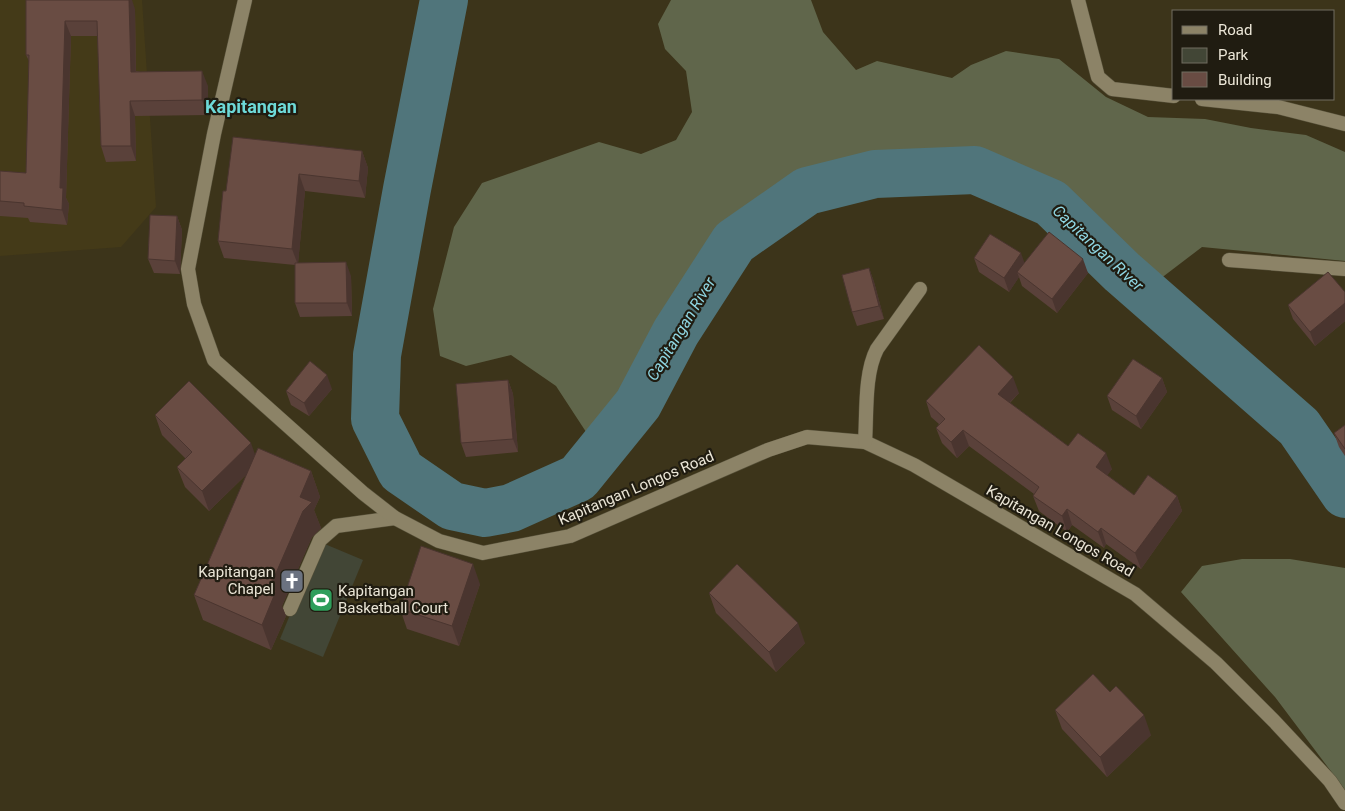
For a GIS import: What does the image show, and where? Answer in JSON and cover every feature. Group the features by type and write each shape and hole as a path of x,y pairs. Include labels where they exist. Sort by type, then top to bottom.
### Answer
{"street":[{"name":"Kapitangan Longos Road","path":"245,0 212,143 188,269 194,304 214,360 364,493 395,518 439,541 483,553 570,536 768,450 807,437 865,442 914,464 1135,594 1216,663 1274,721 1330,782 1345,803"},
{"path":"1078,0 1098,77 1103,84 1112,89 1172,96"},
{"path":"1212,100 1278,107 1345,124"},
{"path":"1229,260 1345,268"},
{"path":"865,442 868,386 872,359 920,289"},
{"path":"290,609 320,540 326,533 336,526 395,518"}],"shaded area":[{"path":"0,0 142,0 156,207 121,247 0,256"}],"green space":[{"path":"671,0 811,0 823,32 856,70 877,61 952,78 971,65 1006,51 1059,59 1106,97 1148,117 1205,119 1251,128 1306,135 1345,152 1345,261 1202,247 1160,279 1061,232 980,183 887,170 789,210 667,341 617,433 590,438 556,386 511,355 466,366 440,356 433,309 454,227 482,183 599,142 641,154 676,140 692,112 686,71 665,49 658,24"},
{"name":"Kapitangan Basketball Court","path":"320,542 363,560 323,657 280,639"},
{"path":"1242,559 1290,559 1345,568 1345,790 1275,697 1181,592 1202,566"}],"building":[{"path":"26,0 129,0 131,72 202,71 202,100 130,101 131,146 101,146 97,21 65,21 60,188 63,188 62,210 24,206 24,203 0,201 0,171 26,173 29,55 26,55"},
{"path":"233,137 362,151 359,181 299,174 292,249 218,241 223,191 226,191"},
{"path":"150,215 177,216 175,261 148,259"},
{"path":"1049,232 1083,259 1052,299 1017,272"},
{"path":"990,234 1021,253 1004,278 974,258"},
{"path":"346,262 347,303 295,303 295,263"},
{"path":"869,268 879,306 852,312 842,275"},
{"path":"1328,272 1345,292 1345,303 1310,332 1288,305"},
{"path":"979,345 1013,377 998,394 1068,446 1078,433 1106,453 1096,467 1134,495 1148,475 1177,496 1135,553 1101,528 1098,532 1067,509 1062,516 1033,496 1039,487 963,430 951,442 936,428 945,419 926,401"},
{"path":"1133,359 1162,378 1136,416 1107,396"},
{"path":"310,361 327,375 304,403 286,391"},
{"path":"508,380 513,439 461,443 456,384"},
{"path":"189,381 251,443 202,491 177,467 192,452 155,415"},
{"path":"1345,425 1345,449 1334,433"},
{"path":"258,448 311,471 300,497 312,502 303,511 273,580 272,585 276,591 262,625 194,595"},
{"path":"421,546 473,564 452,626 400,609"},
{"path":"737,564 798,623 769,652 709,593"},
{"path":"1093,674 1110,692 1116,686 1144,715 1100,757 1055,710"}],"waterway":[{"name":"Capitangan River","path":"444,0 377,355 375,419 401,471 452,506 485,513 511,508 578,478 638,404 676,332 734,242 807,191 875,174 975,170 1051,203 1122,272 1299,427 1345,494"}],"place":[{"name":"Kapitangan Chapel","path":"292,581"},
{"name":"Kapitangan Basketball Court","path":"321,600"}],"district":[{"name":"Kapitangan","path":"251,106"}]}
